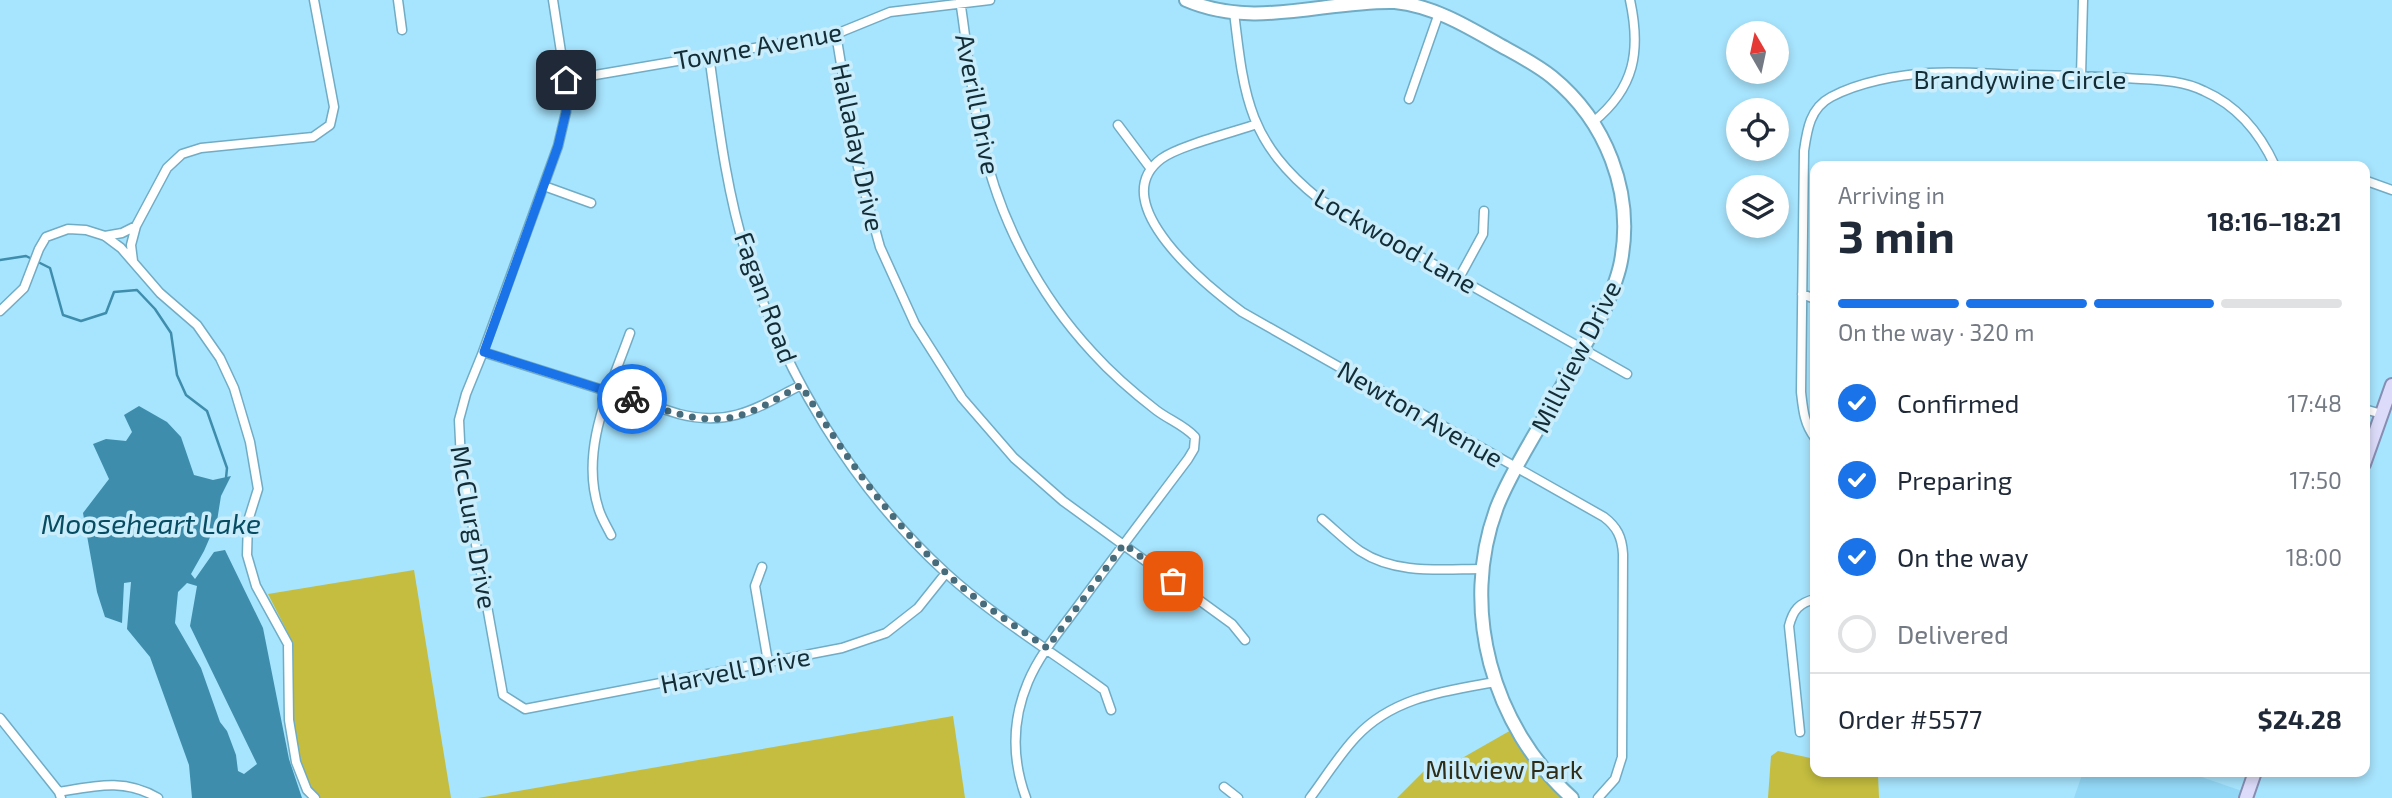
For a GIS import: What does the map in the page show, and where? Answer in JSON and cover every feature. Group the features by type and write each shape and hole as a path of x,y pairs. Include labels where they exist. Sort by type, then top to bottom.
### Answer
{"main road":[{"path":"2370,447 2392,385"},
{"path":"2246,798 2253,777"}],"street":[{"path":"133,261 131,245 136,226 167,168 182,154 201,148 313,136 330,125 334,107 314,0"},
{"path":"398,0 402,30"},
{"name":"McClurg Drive","path":"503,695 459,449 459,420 558,146 566,112 566,80 553,0"},
{"name":"Towne Avenue","path":"566,80 836,34 890,12 990,0"},
{"name":"Millview Drive","path":"1186,0 1234,12 1261,13 1396,2 1439,13 1550,75 1575,99 1593,122 1608,150 1618,180 1623,209 1624,239 1615,283 1604,311 1517,467 1497,509 1487,541 1483,569 1483,625 1495,682 1505,707 1531,752 1548,775 1572,798"},
{"path":"1593,122 1616,102 1630,74 1636,43 1630,0"},
{"path":"2081,76 2083,0"},
{"name":"Averill Drive","path":"961,2 980,137 1006,217 1024,256 1053,303 1094,354 1124,384 1157,411 1187,429 1195,438 1194,449 1124,544"},
{"name":"Lockwood Lane","path":"1234,12 1242,78 1256,124 1283,166 1320,199 1627,374"},
{"path":"1409,99 1439,13"},
{"name":"Halladay Drive","path":"836,34 858,167 880,247 915,324 962,398 1014,458 1063,501 1232,624 1245,640"},
{"name":"Fagan Road","path":"709,55 724,160 745,251 770,323 801,385 848,461 882,505 946,573 1104,690 1111,710"},
{"name":"Brandywine Circle","path":"1810,431 1803,412 1801,392 1804,151 1812,116 1830,97 1857,87 1916,75 2081,76 2165,80 2203,90 2239,113 2255,131 2272,161"},
{"path":"1118,125 1151,169 1170,155 1256,124"},
{"name":"Newton Avenue","path":"1151,169 1143,190 1150,216 1173,250 1219,295 1254,319 1613,524 1623,544 1622,757 1615,779 1598,798"},
{"path":"2370,182 2392,190"},
{"path":"544,186 591,203"},
{"path":"1459,278 1483,234 1484,211"},
{"path":"105,236 122,233 136,226"},
{"path":"0,311 24,288 46,237 68,229 86,230 105,236 121,248 160,293 197,325 220,358 234,388 250,442 258,489 248,521 247,555 256,586 288,644 289,720 296,762 307,790 314,798"},
{"path":"1802,295 1810,297"},
{"path":"611,535 599,510 593,456 595,438 609,391 630,333"},
{"path":"484,352 679,414 710,419 738,416 801,385"},
{"path":"2370,411 2382,414"},
{"path":"1322,519 1360,551 1392,565 1413,569 1483,569"},
{"path":"1026,798 1016,760 1016,736 1019,711 1027,683 1047,648 1124,544"},
{"path":"762,567 755,586 768,662"},
{"name":"Harvell Drive","path":"503,695 525,709 842,648 886,633 918,608 946,573"},
{"path":"1800,732 1789,625 1798,606 1810,600"},
{"path":"1310,798 1356,737 1386,712 1429,695 1495,682"},
{"path":"0,718 60,795 109,784 144,790 158,798"},
{"path":"1224,787 1238,798"}],"shaded area":[{"path":"2081,777 2202,777 2245,792 2243,798 2074,798"}],"green space":[{"path":"414,570 451,798 320,798 309,785 298,756 293,715 293,643 268,594"},
{"path":"953,716 965,798 478,798"},
{"name":"Millview Park","path":"1513,729 1567,798 1397,798 1428,767 1457,761"},
{"path":"1778,751 1810,758 1810,777 1878,777 1879,798 1768,798 1771,756"}],"water":[{"name":"Mooseheart Lake","path":"139,406 167,422 181,437 194,475 213,480 231,476 221,496 217,521 191,574 195,579 214,552 225,550 263,628 289,759 302,798 192,798 189,765 150,657 127,629 131,582 124,583 122,623 105,617 97,592 83,513 109,479 93,444 106,439 126,441 132,432 124,415","holes":["187,583 197,586 190,626 257,764 244,774 238,771 236,755 227,731 220,722 201,668 175,623 178,592"]}],"waterway":[{"path":"0,260 26,256 50,268 63,315 81,321 106,313 114,292 137,290 155,309 171,333 177,375 186,395 207,411 227,468 226,478"}],"way so far":[{"path":"632,399 695,418 725,418 750,411 801,385 848,461 891,516 946,573 1047,648 1124,544 1173,581"}],"route":[{"path":"566,80 566,112 558,146 484,352 632,399"}]}
